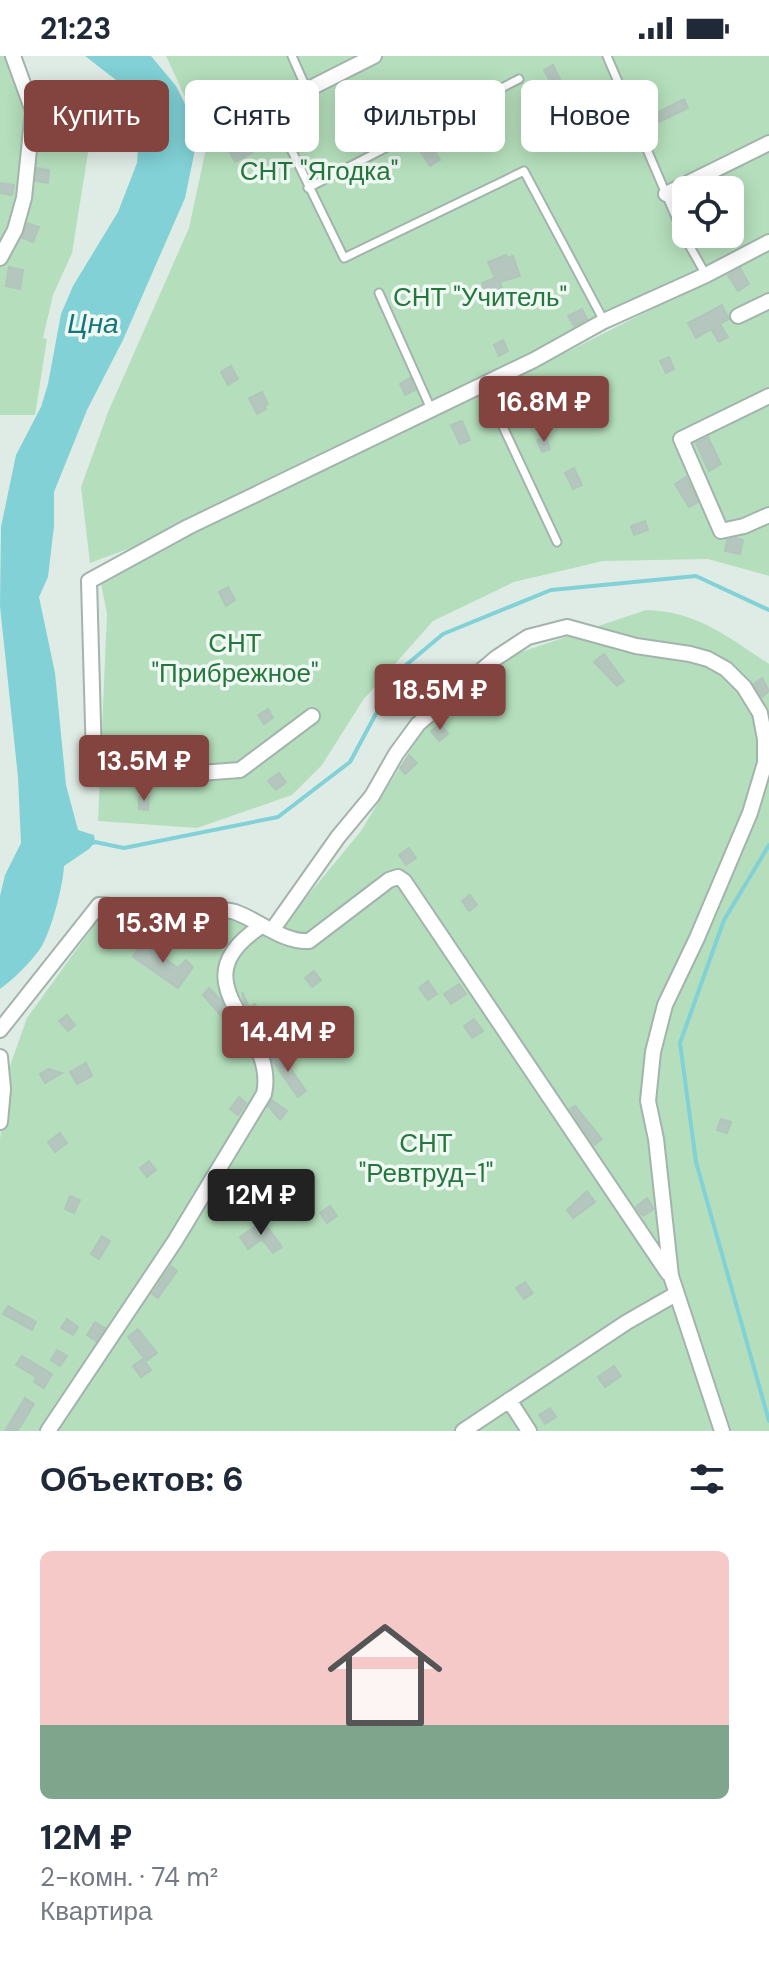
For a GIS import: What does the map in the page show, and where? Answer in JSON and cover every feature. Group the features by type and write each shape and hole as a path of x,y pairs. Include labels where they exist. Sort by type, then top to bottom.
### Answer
{"street":[{"path":"0,258 15,230 24,198 33,111 13,56"},
{"path":"319,84 374,56"},
{"path":"666,194 769,143"},
{"path":"312,716 240,770 173,775 94,760 89,581 188,527 534,360 604,321 706,275 769,242"},
{"path":"738,316 769,301"},
{"path":"769,396 681,439 721,531 744,526 769,515"},
{"path":"48,1431 175,1241 264,1094 267,1080 265,1063 232,1000 225,971 227,958 247,936 267,928 372,796 418,724 496,658 528,637 567,627 636,646 690,654 726,669 744,687 760,713 765,763 750,813 665,1005 653,1052 648,1101 656,1139 671,1276 722,1431"},
{"path":"0,1030 99,905 195,912 232,911 298,942 309,941 389,880 398,877 404,881 671,1276"},
{"path":"0,1057 3,1089 0,1122"},
{"path":"463,1431 627,1322 676,1294"},
{"path":"509,1400 529,1431"}],"lane":[{"path":"292,56 303,80"},
{"path":"607,56 666,194 706,275"},
{"path":"308,188 519,79"},
{"path":"291,152 344,258 524,171 604,321"},
{"path":"379,293 431,409"},
{"path":"483,384 557,542"}],"green space":[{"path":"0,56 16,56 30,80 24,80 24,152 88,152 72,253 53,295 43,338 47,339 35,415 0,415"},
{"path":"166,56 769,56 769,236 136,546 90,563 81,487 108,412 189,228 205,152 319,152 319,80 185,80 185,97"},
{"name":"СНТ \"Прибрежное\"","path":"769,250 769,576 708,559 603,561 514,582 433,621 363,700 322,765 292,795 197,828 98,821 107,614 100,578 519,376"},
{"name":"СНТ \"Ревтруд-1\"","path":"646,610 697,620 769,664 769,1431 0,1431 0,1140 5,1080 27,1018 97,921 118,912 222,905 281,928 361,831 424,727 465,688 512,655"}],"water":[{"name":"Цна","path":"85,56 151,56 176,86 185,104 185,152 195,152 185,198 123,340 87,410 54,492 48,577 39,597 55,673 66,785 78,830 94,835 95,842 64,866 56,909 44,942 26,965 0,989 0,896 5,875 21,843 18,777 0,606 1,527 16,455 41,407 61,314 73,286 118,212 137,163 138,152 169,152 169,80 116,80"}],"building":[{"path":"553,65 560,80 549,80 544,70"},
{"path":"684,99 688,108 658,123 658,112"},
{"path":"230,152 252,152 252,153 235,162"},
{"path":"421,152 435,152 440,160 430,166"},
{"path":"37,168 49,170 48,183 36,181"},
{"path":"0,183 14,185 12,195 0,193"},
{"path":"27,223 39,227 33,242 22,238"},
{"path":"506,255 507,258 513,256 520,276 500,282 502,288 486,295 482,283 495,278 488,262"},
{"path":"9,267 23,270 20,289 6,286"},
{"path":"740,268 749,284 738,291 728,275"},
{"path":"722,305 729,319 720,324 728,337 719,342 711,329 696,338 688,323"},
{"path":"582,309 587,319 574,326 568,316"},
{"path":"503,340 508,351 499,356 494,345"},
{"path":"669,357 674,369 666,373 660,361"},
{"path":"231,366 238,379 228,385 221,372"},
{"path":"410,378 415,390 405,395 400,384"},
{"path":"509,384 514,394 499,401 494,391"},
{"path":"262,392 268,404 257,414 249,398"},
{"path":"462,421 470,440 460,444 451,425"},
{"path":"546,437 550,449 542,452 537,440"},
{"path":"708,437 721,464 709,471 696,443"},
{"path":"574,468 582,485 573,489 565,473"},
{"path":"686,477 698,502 689,507 675,484"},
{"path":"645,521 648,530 634,535 631,526"},
{"path":"727,540 743,540 740,554 725,551"},
{"path":"228,587 235,600 226,606 219,592"},
{"path":"604,654 624,681 617,686 594,662"},
{"path":"762,678 769,691 762,697 754,684"},
{"path":"268,709 273,718 264,724 258,715"},
{"path":"441,724 448,734 439,741 431,731"},
{"path":"409,755 417,763 405,774 400,768"},
{"path":"279,773 286,782 276,790 268,781"},
{"path":"139,797 149,797 148,810 139,809"},
{"path":"409,848 416,858 406,865 399,855"},
{"path":"470,895 477,905 469,911 462,901"},
{"path":"142,942 178,968 186,960 193,967 178,988 133,957"},
{"path":"314,971 321,980 312,987 305,978"},
{"path":"428,981 437,994 428,1000 419,988"},
{"path":"459,984 466,994 451,1004 444,994"},
{"path":"209,988 221,1000 240,1038 203,995"},
{"path":"242,992 249,1007 255,1004 261,1014 256,1016 268,1032 262,1036 244,1003"},
{"path":"67,1015 75,1025 68,1031 59,1021"},
{"path":"474,1019 483,1031 472,1038 464,1026"},
{"path":"280,1053 306,1091 298,1097 271,1058"},
{"path":"86,1063 92,1076 77,1084 70,1072"},
{"path":"48,1069 62,1073 45,1083 40,1074"},
{"path":"239,1097 246,1103 238,1115 230,1109"},
{"path":"272,1100 287,1111 280,1120 268,1106"},
{"path":"575,1106 602,1139 594,1145 570,1109"},
{"path":"721,1119 731,1122 727,1133 717,1130"},
{"path":"60,1133 67,1143 55,1152 48,1142"},
{"path":"149,1161 156,1170 147,1177 140,1168"},
{"path":"587,1191 595,1202 573,1218 567,1210"},
{"path":"224,1194 234,1196 230,1210 220,1207"},
{"path":"70,1196 80,1200 74,1213 65,1209"},
{"path":"647,1198 654,1209 643,1216 636,1207"},
{"path":"330,1206 337,1216 327,1223 320,1213"},
{"path":"263,1221 282,1247 273,1253 262,1239 248,1249 240,1237"},
{"path":"102,1236 110,1241 99,1259 91,1254"},
{"path":"171,1266 177,1271 158,1298 152,1294"},
{"path":"525,1282 533,1293 524,1299 516,1288"},
{"path":"8,1306 36,1322 32,1330 3,1314"},
{"path":"67,1319 78,1327 73,1335 61,1328"},
{"path":"95,1322 105,1328 96,1341 87,1335"},
{"path":"138,1329 157,1353 146,1361 128,1337"},
{"path":"57,1350 67,1356 60,1366 51,1360"},
{"path":"22,1356 52,1374 44,1388 34,1382 36,1377 16,1365"},
{"path":"143,1359 151,1370 141,1377 133,1366"},
{"path":"614,1366 621,1376 605,1387 598,1377"},
{"path":"25,1398 34,1404 27,1416 17,1431 5,1431"},
{"path":"550,1408 556,1417 545,1424 539,1415"}],"waterway":[{"path":"90,844 95,842 124,848 278,817 350,762 399,671 443,634 551,590 696,576 769,610"},
{"path":"769,845 724,920 680,1043 696,1162 769,1421"}],"park label":[{"name":"СНТ \"Ягодка\"","path":"319,171"},
{"name":"СНТ \"Учитель\"","path":"480,297"}]}
